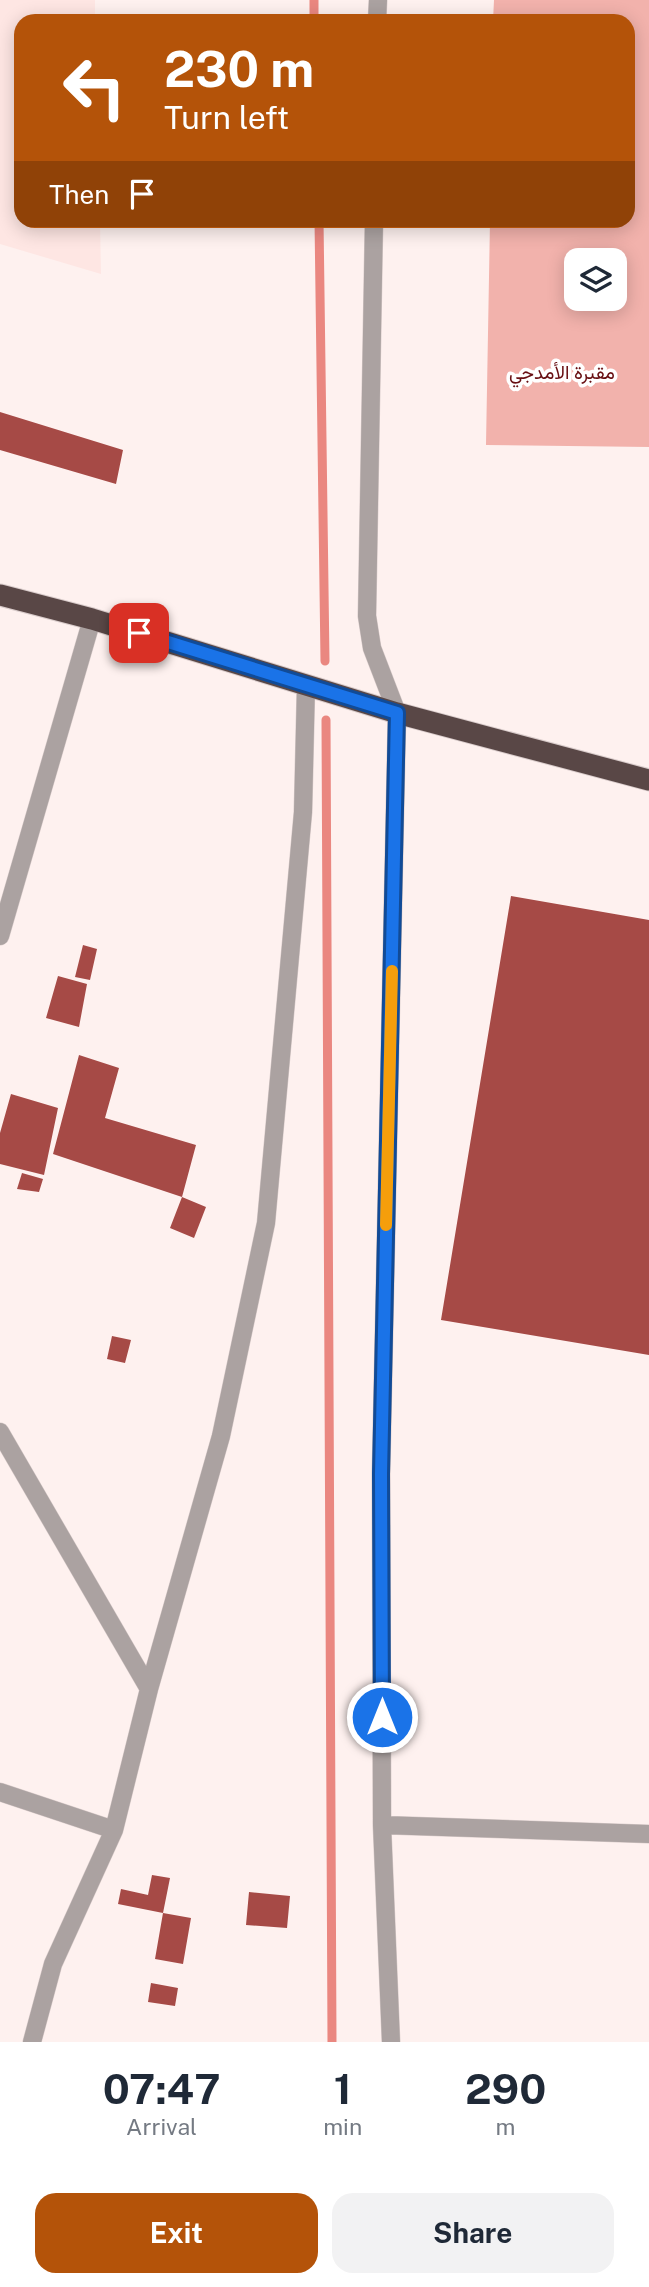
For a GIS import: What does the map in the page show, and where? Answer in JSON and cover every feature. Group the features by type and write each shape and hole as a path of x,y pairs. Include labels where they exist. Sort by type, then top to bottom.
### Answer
{"highway":[{"path":"0,595 92,618 397,713 649,780"}],"street":[{"path":"374,228 368,616 372,649 397,713 381,1474 382,1825 391,2042"},
{"path":"0,936 92,618"},
{"path":"32,2042 53,1964 114,1830 149,1689 221,1436 266,1223 303,812 306,685"},
{"path":"0,1432 149,1689"},
{"path":"0,1792 114,1830"},
{"path":"382,1825 649,1834"}],"shaded area":[{"path":"0,0 95,0 95,14 14,14 14,228 100,228 101,274 0,244"}],"green space":[{"name":"مقبرة الأمدجي","path":"494,0 649,0 649,447 486,445 490,228 635,228 635,14 493,14"}],"building":[{"path":"0,412 123,450 116,484 0,450"},
{"path":"511,896 649,920 649,1355 441,1320"},
{"path":"83,945 97,949 90,980 75,977"},
{"path":"58,976 87,984 79,1027 46,1018"},
{"path":"79,1055 119,1068 105,1118 196,1145 182,1197 53,1154"},
{"path":"11,1094 58,1108 44,1175 0,1164 0,1133"},
{"path":"22,1173 43,1179 39,1192 17,1189"},
{"path":"182,1197 206,1207 194,1238 170,1228"},
{"path":"112,1336 131,1340 125,1363 107,1359"},
{"path":"152,1875 170,1878 163,1913 118,1904 121,1889 148,1895"},
{"path":"249,1892 290,1896 287,1928 246,1925"},
{"path":"163,1913 191,1918 183,1964 155,1959"},
{"path":"151,1983 178,1988 175,2006 148,2002"}],"waterway":[{"path":"314,0 314,14"},
{"path":"319,228 325,661"},
{"path":"326,720 332,2042"}],"slow traffic":[{"path":"386,1225 392,971"}],"route":[{"path":"139,633 397,713 381,1474 382,1717"}]}
